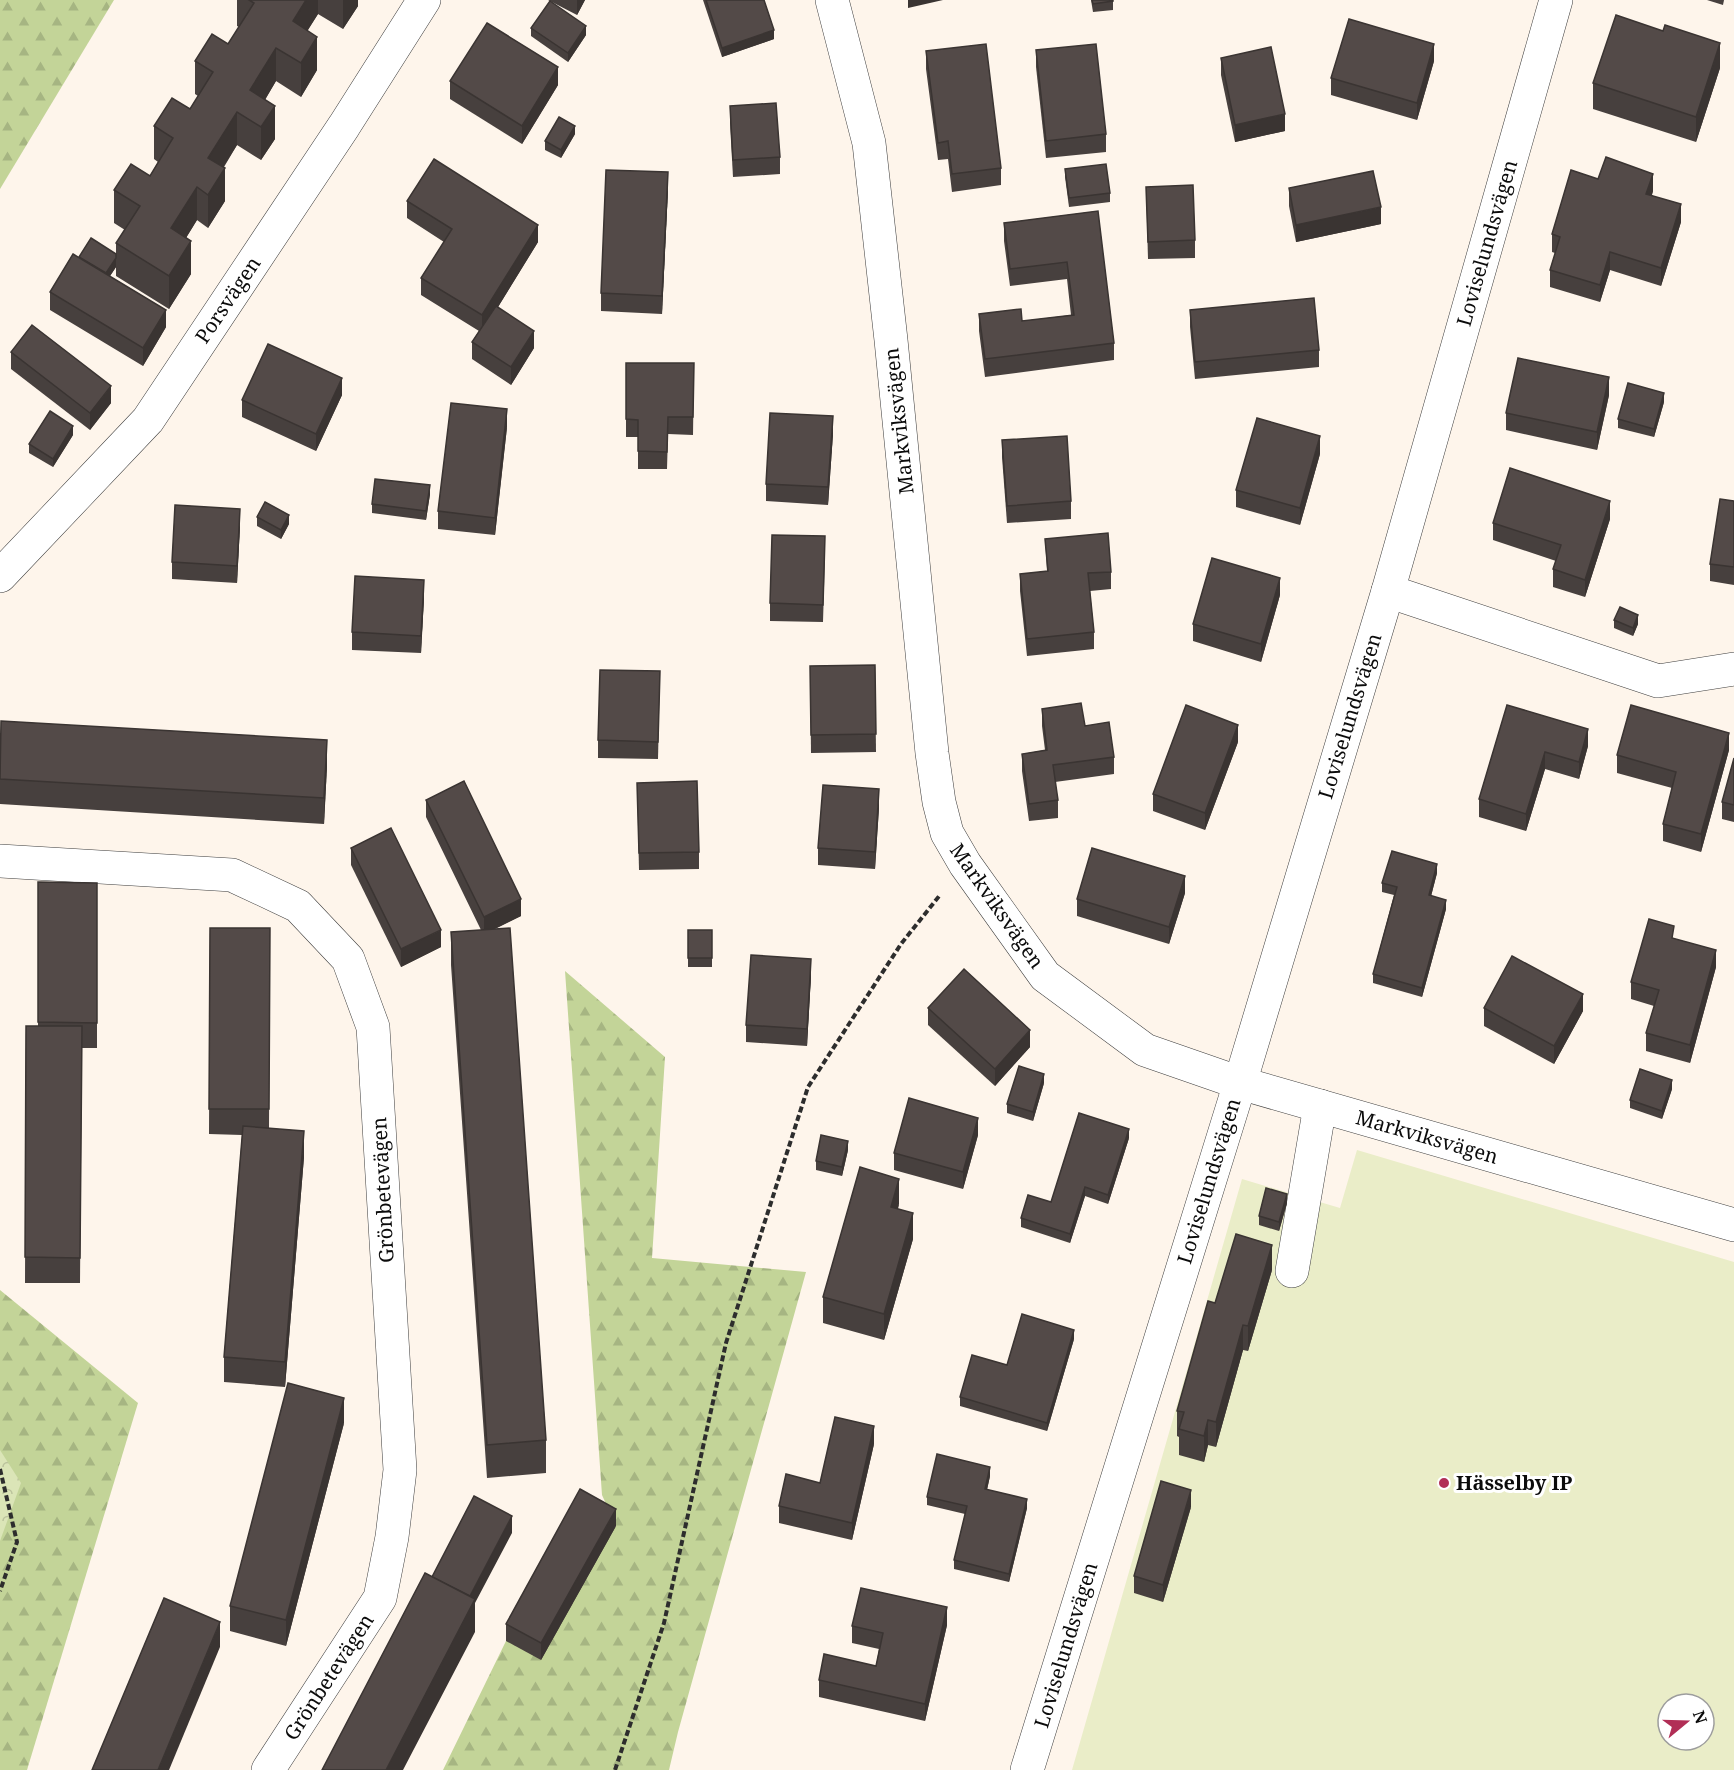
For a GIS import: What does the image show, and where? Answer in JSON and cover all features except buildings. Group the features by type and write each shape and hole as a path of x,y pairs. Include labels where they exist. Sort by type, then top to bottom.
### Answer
{"street":[{"name":"Porsvägen","path":"0,576 148,420 344,126 424,0"},
{"name":"Markviksvägen","path":"832,0 869,143 939,802 947,833 965,864 1045,976 1145,1050 1240,1083 1734,1226"},
{"name":"Loviselundsvägen","path":"1027,1770 1240,1083 1388,591 1556,0"},
{"path":"1388,591 1658,681 1734,669"},
{"name":"Grönbetevägen","path":"0,861 232,875 298,906 348,958 373,1027 400,1470 392,1537 380,1598 268,1770"},
{"path":"1292,1271 1320,1106"}],"path":[{"path":"615,1770 664,1623 726,1343 808,1087 902,944 965,864"},
{"path":"0,1469 17,1542 0,1591"}],"green space":[{"path":"0,0 114,0 0,189"},
{"path":"565,971 665,1057 652,1258 806,1272 669,1770 443,1770 506,1641 616,1526 602,1495"},
{"name":"Hässelby IP","path":"1357,1150 1734,1262 1734,1770 1072,1770 1242,1179 1340,1208"},
{"path":"0,1290 138,1403 27,1770 0,1770"},
{"path":"0,1450 21,1483 0,1541"}],"place":[{"name":"Hässelby IP","path":"1444,1483"}]}
